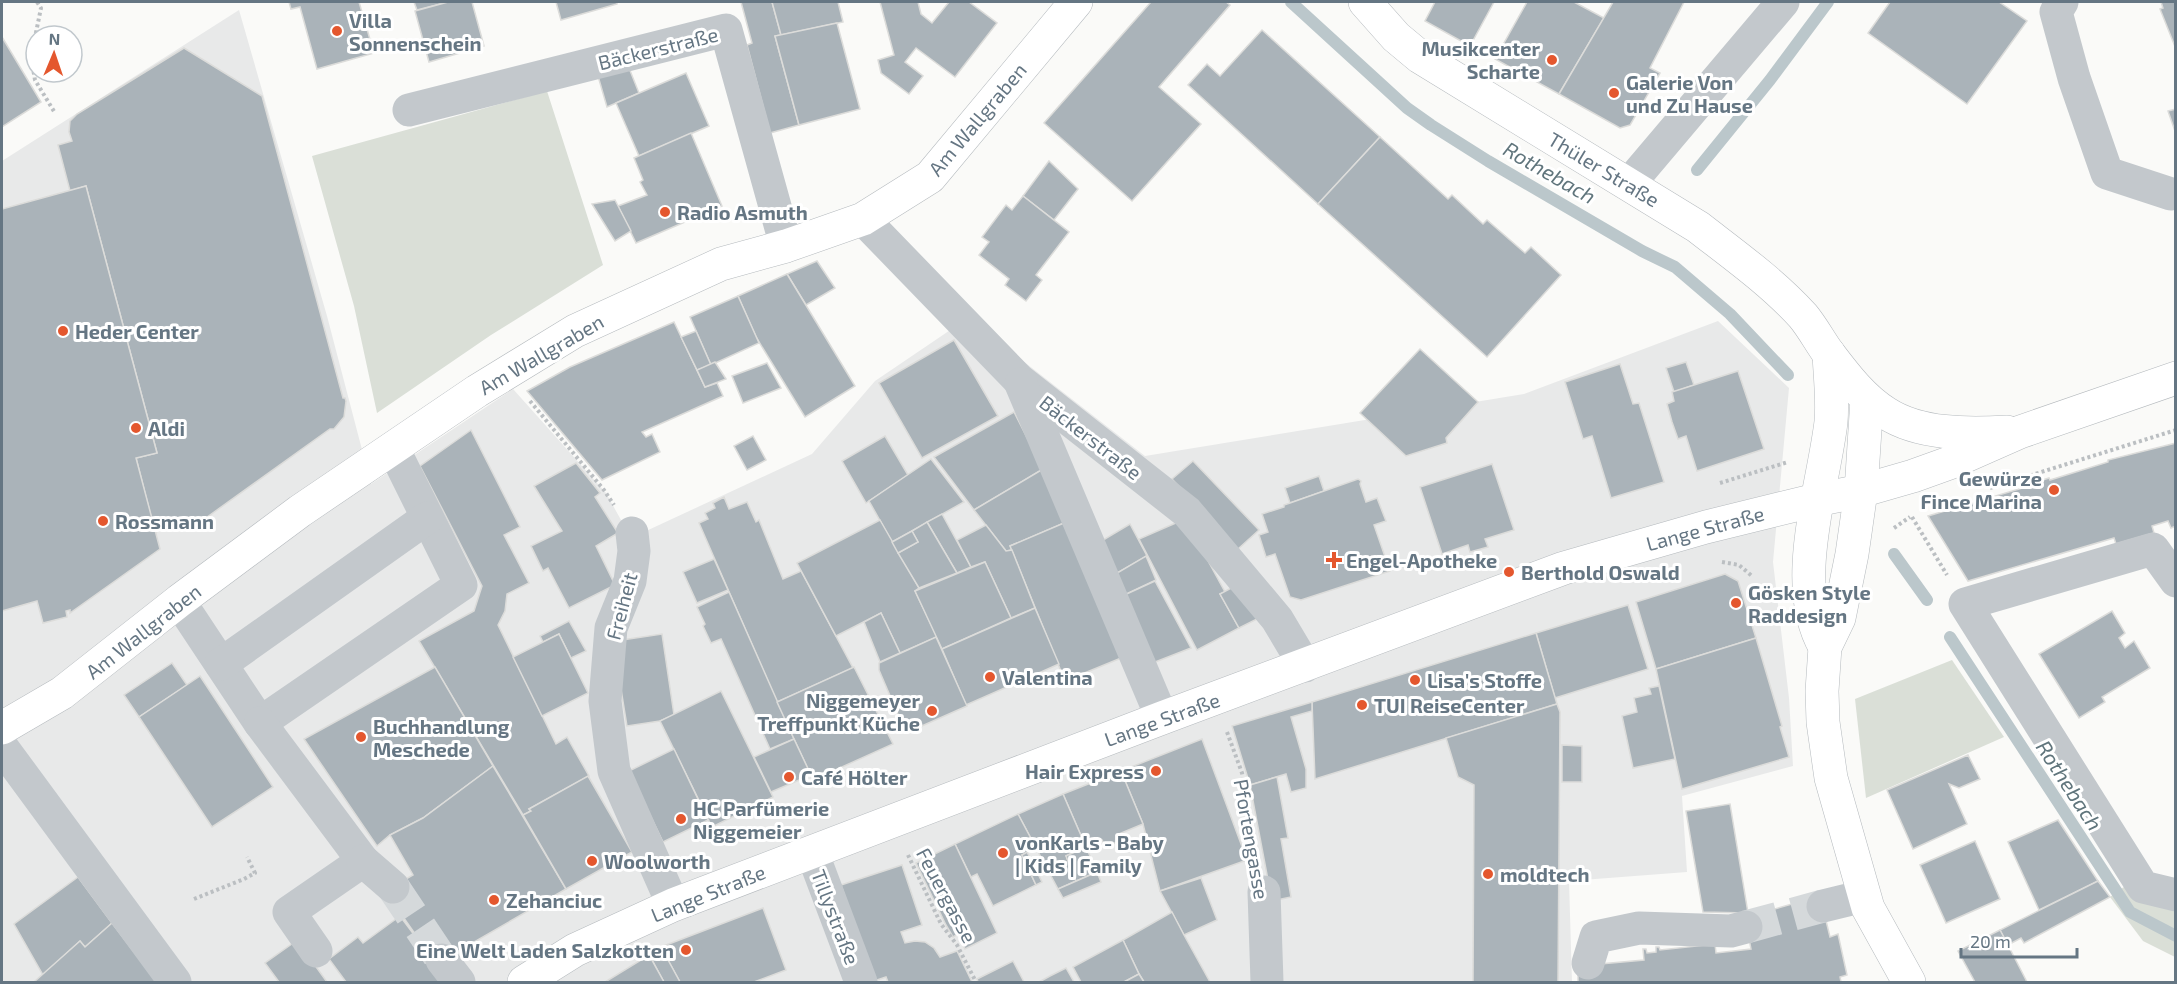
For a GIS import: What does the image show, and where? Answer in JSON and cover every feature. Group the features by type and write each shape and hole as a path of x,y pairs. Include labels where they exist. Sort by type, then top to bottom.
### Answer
{"main road":[{"name":"Am Wallgraben","path":"2,728 62,693 179,601 291,518 507,372 575,331 721,264 786,246 863,219 930,177 1076,2"},
{"name":"Thüler Straße","path":"1365,2 1396,37 1420,57 1698,227 1771,284 1804,318 1829,354 1868,399 1886,414 1925,428 1980,433 2020,432"},
{"path":"1825,647 1816,632 1810,605 1810,562 1816,500 1831,422 1829,354"},
{"path":"2020,432 2175,378"},
{"path":"1868,399 1861,491 1842,605 1836,628 1825,647 1822,691 1823,722 1831,778 1864,896 1868,908 1909,982"},
{"name":"Lange Straße","path":"524,982 575,950 673,905 1162,718 1564,568 1706,527 1861,491 1952,462 2020,432"}],"street":[{"path":"1629,184 1783,2"},
{"path":"2062,2 2056,12 2074,78 2107,173 2171,194"},
{"name":"Bäckerstraße","path":"409,110 726,30 786,246"},
{"name":"Bäckerstraße","path":"863,219 1019,380 1187,512 1277,619 1305,666"},
{"path":"1019,380 1162,718"},
{"path":"260,723 461,585 393,448"},
{"path":"221,664 427,518"},
{"name":"Freiheit","path":"632,533 634,551 630,581 610,628 605,701 614,771 673,905"},
{"path":"2175,581 2153,549 1965,604 2143,888 2175,896"},
{"path":"179,601 260,723 363,861 393,886"},
{"path":"2,747 175,982"},
{"name":"Tillystraße","path":"812,852 861,982"},
{"path":"316,951 289,912 363,861"},
{"name":"Pfortengasse","path":"1264,892 1267,982"},
{"path":"1823,906 1864,896"},
{"path":"1588,963 1596,937 1639,928 1737,936"}],"path":[{"path":"37,2 41,8 31,57 35,80 55,112"},
{"path":"507,372 604,490 632,533"},
{"path":"1983,490 2175,430"},
{"path":"1717,484 1789,462"},
{"path":"1890,531 1919,512"},
{"path":"1912,517 1965,604"},
{"path":"1715,562 1739,565 1752,576"},
{"name":"Pfortengasse","path":"1215,699 1242,773 1264,892"},
{"name":"Feuergasse","path":"891,822 941,924 957,945 976,982"},
{"path":"194,899 255,873 247,857"}],"shaded area":[{"path":"239,10 327,316 371,484 513,389 606,493 631,538 812,454 875,381 968,318 1145,456 1524,394 1718,321 1789,388 1773,562 1789,698 1793,766 1682,796 1687,872 1569,881 1572,982 2,982 2,161"},
{"path":"547,91 603,265 491,335 377,413 354,306 312,156"},
{"path":"1952,660 2004,737 1866,798 1855,699"},
{"path":"2128,884 2175,907 2175,957 2143,941 2110,897"}],"building":[{"name":"Villa Sonnenschein","path":"289,2 359,2 374,53 317,69 300,7 291,9"},
{"path":"414,2 448,2 417,10"},
{"path":"448,2 472,2 484,46 429,62 415,11"},
{"path":"556,2 617,2 617,4 561,20"},
{"path":"741,2 772,2 781,35 775,36 799,125 770,133 747,45 752,43"},
{"path":"772,2 838,2 843,22 781,35"},
{"path":"880,2 918,2 921,14 932,23 949,2 969,2 997,23 955,77 916,48 905,62 923,76 909,94 881,73 878,60 894,55"},
{"path":"1151,2 1226,2 1230,5 1159,87 1201,124 1132,201 1044,123"},
{"path":"1435,2 1494,2 1470,46 1425,21"},
{"path":"1527,2 1574,2 1604,18 1559,94 1495,59"},
{"path":"1613,2 1684,2 1650,68 1660,73 1630,125 1620,128 1559,94"},
{"path":"1890,2 1999,2 2027,21 1967,104 1868,33"},
{"path":"2161,2 2176,2 2176,49 2160,9 2163,8"},
{"path":"837,23 860,109 799,125 775,36"},
{"path":"1262,30 1380,137 1318,204 1188,85 1207,64 1220,76"},
{"path":"2,37 24,74 24,84 30,84 41,102 2,127"},
{"path":"184,48 262,96 343,398 346,401 344,417 334,429 330,429 203,520 155,532 136,458 157,453 86,186 70,191 58,145 72,141 69,132 70,121 77,114"},
{"path":"629,68 639,93 607,107 598,76"},
{"path":"686,73 709,126 639,156 616,103"},
{"path":"2176,109 2176,134 2168,111"},
{"path":"691,133 722,206 636,243 618,206 647,195 640,182 643,180 634,158"},
{"path":"1380,137 1448,199 1452,195 1483,224 1487,220 1525,253 1531,247 1561,275 1487,357 1318,204"},
{"path":"1049,161 1078,189 1054,220 1023,196"},
{"name":"Heder Center","path":"86,186 157,453 136,458 160,549 70,613 70,610 66,611 67,617 43,623 37,601 2,611 2,209"},
{"path":"1023,196 1069,232 1036,275 1042,280 1026,301 1005,285 1009,279 979,255 989,242 982,237 1006,205 1012,210"},
{"path":"615,200 631,231 615,241 592,204"},
{"path":"817,261 835,288 806,305 787,274"},
{"path":"787,274 855,386 805,417 756,337 738,296"},
{"path":"738,296 759,343 711,365 690,317"},
{"path":"674,322 705,387 717,383 723,396 642,432 646,437 652,434 660,452 602,480 527,391 570,367"},
{"path":"696,331 711,365 697,370 681,337"},
{"path":"954,340 998,416 922,458 879,383"},
{"path":"1420,349 1478,402 1446,438 1447,443 1406,456 1360,413"},
{"path":"715,362 726,379 705,387 697,370"},
{"path":"1686,362 1694,385 1674,392 1666,368"},
{"path":"767,363 781,388 743,403 732,376"},
{"path":"1620,364 1633,404 1639,403 1664,482 1611,498 1592,436 1583,439 1565,382"},
{"path":"1738,371 1764,449 1697,471 1686,436 1678,439 1667,404 1674,401 1672,392"},
{"path":"1014,412 1043,469 974,510 934,457"},
{"path":"471,430 520,527 504,535 529,583 507,594 505,611 498,625 556,744 567,737 589,776 529,809 531,811 523,815 419,641 474,611 482,586 420,466"},
{"path":"753,436 766,460 747,470 734,446"},
{"path":"885,436 908,475 866,503 842,461"},
{"path":"2176,443 2176,526 2171,528 2168,521 2152,526 2154,533 2116,544 2114,538 1968,581 1928,516 2108,462 2108,460"},
{"path":"931,459 964,502 892,542 869,501"},
{"path":"1193,461 1259,530 1238,549 1172,479"},
{"path":"576,463 600,493 595,497 618,533 596,546 615,585 569,608 548,568 543,571 531,546 562,531 534,486"},
{"path":"1492,464 1514,530 1485,539 1488,547 1470,552 1468,545 1442,554 1420,487"},
{"path":"1043,469 1071,520 1010,546 1012,550 1006,551 974,510"},
{"path":"1319,476 1324,491 1290,503 1285,488"},
{"path":"1358,479 1361,481 1366,502 1377,498 1386,521 1374,525 1390,571 1301,600 1290,597 1275,554 1266,557 1259,535 1268,532 1262,514"},
{"path":"724,497 729,509 747,502 756,522 759,520 783,579 801,571 853,668 777,702 699,523 708,519 705,513 715,508 713,503"},
{"path":"942,514 971,567 957,573 927,522"},
{"path":"880,520 919,588 915,591 937,637 900,653 881,613 836,636 797,563"},
{"path":"1071,520 1126,656 1065,681 1010,546"},
{"path":"927,522 957,573 919,588 898,553 918,542 912,531"},
{"path":"1178,522 1195,537 1225,592 1220,594 1239,628 1197,650 1139,539"},
{"path":"1130,524 1147,556 1112,576 1098,543"},
{"path":"986,525 1006,551 1012,550 1035,608 1011,618 985,562 971,567 957,540"},
{"path":"912,531 918,542 898,553 892,542"},
{"path":"1146,556 1156,580 1120,597 1112,576"},
{"path":"714,559 728,590 697,603 683,572"},
{"path":"985,562 1011,618 942,649 915,591"},
{"path":"1725,574 1738,581 1756,638 1656,669 1636,602"},
{"path":"1155,581 1191,648 1150,664 1120,597"},
{"path":"1233,587 1259,618 1239,628 1220,594"},
{"path":"729,592 794,739 770,749 721,639 711,643 697,607"},
{"path":"1628,605 1648,669 1555,698 1536,633"},
{"path":"1035,608 1059,664 966,705 942,649"},
{"path":"2112,611 2125,633 2119,638 2125,648 2134,641 2150,668 2102,697 2105,702 2079,718 2039,654"},
{"path":"881,613 900,653 880,662 864,622"},
{"path":"569,621 586,651 571,658 559,634 543,642 540,636"},
{"path":"1536,633 1557,704 1315,779 1312,702"},
{"path":"559,634 588,693 542,716 513,657"},
{"path":"662,634 674,715 660,721 627,726 615,652 622,640"},
{"path":"936,637 967,706 906,733 879,670 879,663"},
{"path":"1756,638 1789,757 1682,789 1656,669"},
{"path":"172,663 187,685 139,717 124,695"},
{"path":"435,667 493,766 423,818 390,835 377,846 304,739"},
{"path":"854,667 893,744 813,780 777,702"},
{"path":"200,676 273,787 212,827 139,717"},
{"path":"1659,686 1675,759 1633,768 1622,716 1637,712 1634,698 1651,694 1649,688"},
{"path":"721,691 773,797 712,827 660,721"},
{"path":"1312,702 1312,711 1291,717 1306,769 1306,788 1291,792 1286,774 1250,785 1232,726"},
{"path":"1557,704 1560,712 1558,982 1473,982 1474,785 1458,777 1446,738"},
{"path":"794,739 811,775 771,792 754,757"},
{"path":"1202,739 1247,860 1160,891 1143,824 1121,771"},
{"path":"1562,745 1582,746 1582,782 1562,782"},
{"path":"674,749 708,820 663,842 629,771"},
{"path":"1968,755 1980,779 1959,788 1949,784 1967,824 1913,849 1887,790"},
{"path":"493,766 566,889 436,964 385,891 413,875 390,835 423,818"},
{"path":"1121,771 1143,824 1119,834 1122,841 1105,846 1102,840 1086,847 1063,794"},
{"path":"588,776 632,852 566,889 523,815 531,811 529,809"},
{"path":"1277,777 1288,838 1281,839 1291,897 1272,901 1250,785"},
{"path":"1063,794 1086,847 1066,856 1076,881 1058,889 1018,814"},
{"path":"1730,804 1748,913 1703,912 1686,811"},
{"path":"1018,814 1036,848 1022,855 1036,885 993,906 977,874 971,877 955,844"},
{"path":"2058,820 2098,881 2039,910 2008,842"},
{"path":"1975,841 2000,899 1946,923 1920,865"},
{"path":"955,844 997,933 965,949 958,934 953,937 946,925 916,863"},
{"path":"1086,847 1097,872 1076,881 1066,856"},
{"path":"1027,852 1042,882 1036,885 1022,855"},
{"path":"902,865 922,925 901,932 905,943 925,942 934,948 940,957 957,951 972,982 888,982 886,977 874,981 841,885"},
{"path":"1097,872 1101,882 1063,898 1058,889"},
{"path":"78,877 112,923 85,947 80,941 43,975 14,924"},
{"path":"1201,878 1217,920 1184,935 1160,891"},
{"path":"2098,881 2110,897 2024,943 2021,938 2008,945 2000,930"},
{"path":"1820,896 1830,937 1838,934 1847,975 1840,977 1841,982 1578,982 1578,966 1644,960 1643,949 1646,949 1647,953 1656,952 1656,947 1660,950 1715,944 1716,953 1751,949 1744,913 1757,914"},
{"path":"763,908 786,970 754,982 680,982 661,947"},
{"path":"1172,912 1210,982 1144,982 1139,974 1123,940"},
{"path":"400,916 436,964 441,982 346,982 329,959 358,937 363,943"},
{"path":"112,923 157,982 34,982 80,941 85,947"},
{"path":"2000,930 2027,982 1975,982 1958,951"},
{"path":"1123,940 1139,974 1124,982 1081,982 1073,967"},
{"path":"296,941 327,982 279,982 265,963"},
{"path":"662,949 680,982 664,982 650,956"},
{"path":"649,955 664,982 605,982"},
{"path":"1013,961 1024,982 978,982 977,979"},
{"path":"1066,968 1074,982 1039,982 1050,976"},
{"path":"1139,974 1144,982 1124,982"}],"waterway":[{"name":"Rothebach","path":"1291,2 1407,108 1431,125 1642,251 1675,267 1730,314 1788,375"},
{"path":"1697,170 1770,80 1828,2"},
{"name":"Rothebach","path":"1894,554 1927,600"},
{"name":"Rothebach","path":"1950,637 2130,912 2176,936"}],"tunnel":[{"path":"393,887 442,960"},
{"path":"1746,927 1823,906"}],"place":[{"name":"Villa Sonnenschein","path":"337,31"},
{"name":"Musikcenter Scharte","path":"1552,60"},
{"name":"Galerie Von und Zu Hause","path":"1614,93"},
{"name":"Radio Asmuth","path":"665,212"},
{"name":"Heder Center","path":"63,331"},
{"name":"Aldi","path":"136,428"},
{"name":"Gewürze Fince Marina","path":"2054,490"},
{"name":"Rossmann","path":"103,521"},
{"name":"Engel-Apotheke","path":"1334,560"},
{"name":"Berthold Oswald","path":"1509,572"},
{"name":"Gösken Style Raddesign","path":"1736,603"},
{"name":"Valentina","path":"990,677"},
{"name":"Lisa's Stoffe","path":"1415,680"},
{"name":"TUI ReiseCenter","path":"1362,705"},
{"name":"Niggemeyer Treffpunkt Küche","path":"932,711"},
{"name":"Buchhandlung Meschede","path":"361,737"},
{"name":"Hair Express","path":"1156,771"},
{"name":"Café Hölter","path":"789,777"},
{"name":"HC Parfümerie Niggemeier","path":"681,819"},
{"name":"vonKarls - Baby | Kids | Family","path":"1003,853"},
{"name":"Woolworth","path":"592,861"},
{"name":"moldtech","path":"1488,874"},
{"name":"Zehanciuc","path":"494,900"},
{"name":"Eine Welt Laden Salzkotten","path":"686,950"}]}
